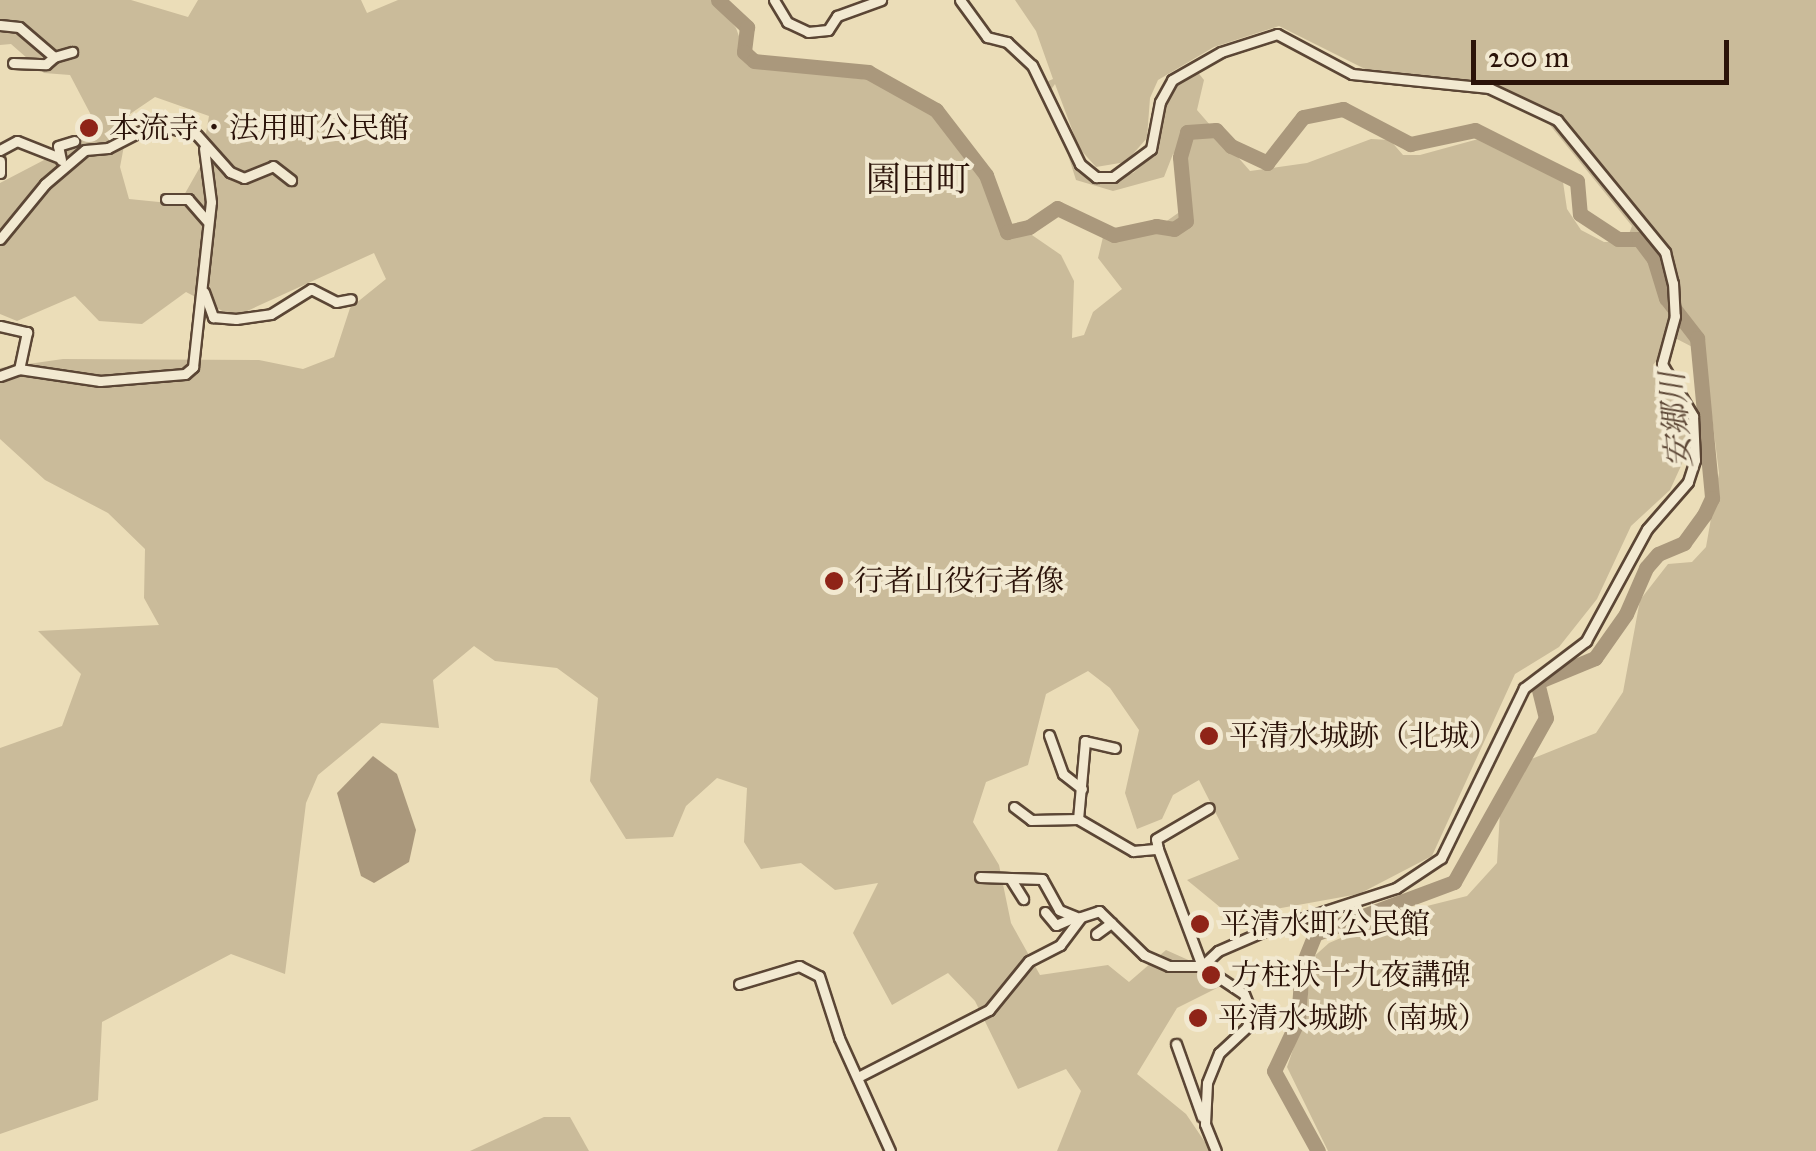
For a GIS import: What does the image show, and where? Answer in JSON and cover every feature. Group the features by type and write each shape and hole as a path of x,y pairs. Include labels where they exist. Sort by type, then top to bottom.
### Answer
{"street":[{"path":"774,0 787,22 808,32 828,30 837,16 881,0"},
{"path":"960,0 987,37 1008,42 1032,64 1080,164 1096,176 1113,177 1151,150 1160,102 1172,80 1221,52 1277,34 1352,74 1489,88 1536,108 1576,138 1638,226 1665,252 1675,311 1662,364 1693,416 1696,460 1688,482 1647,530 1586,640 1524,688 1441,858 1396,888 1264,931 1218,951 1202,966"},
{"path":"0,25 19,27 54,57"},
{"path":"13,63 46,64 54,57 72,52"},
{"path":"0,239 62,163 85,150 108,148 155,124 196,135 204,148 244,178 272,166 291,180"},
{"path":"0,150 17,141 62,163"},
{"path":"62,163 58,146 74,141"},
{"path":"0,376 19,369 100,381 185,374 193,367 209,224 204,148"},
{"path":"0,161 0,173"},
{"path":"166,199 188,199 209,224"},
{"path":"202,284 212,317 236,319 271,314 311,289 336,302 350,299"},
{"path":"0,326 27,332 19,369"},
{"path":"1049,735 1063,774 1082,789"},
{"path":"1078,818 1085,740 1114,748"},
{"path":"1014,806 1031,820 1078,818 1133,851 1158,849"},
{"path":"1202,966 1156,839 1209,808"},
{"path":"980,877 1042,879 1075,918"},
{"path":"1010,878 1023,899"},
{"path":"1045,912 1056,926 1099,911 1144,954 1169,966 1202,966 1244,994 1251,1010 1247,1028 1219,1054 1207,1083 1205,1124"},
{"path":"858,1078 989,1010 1014,975 1060,945 1075,918"},
{"path":"1096,934 1111,923"},
{"path":"738,984 799,966 820,976 890,1151"},
{"path":"1176,1044 1216,1151"}],"shaded area":[{"path":"0,0 131,0 188,17 198,0 361,0 367,13 398,0 713,0 736,28 749,64 869,80 936,115 980,174 1003,227 1029,233 1061,255 1074,281 1072,338 1084,335 1093,312 1122,289 1098,258 1103,237 1147,235 1188,206 1183,150 1173,154 1164,177 1113,191 1076,180 1068,155 1095,181 1133,173 1157,152 1170,89 1196,70 1204,80 1197,110 1250,171 1307,163 1371,139 1390,140 1403,155 1420,155 1482,138 1563,182 1567,209 1581,230 1604,242 1626,242 1632,226 1536,108 1457,79 1375,74 1279,26 1214,47 1158,80 1150,98 1147,138 1126,162 1096,167 1079,148 1055,84 1050,91 1046,82 1053,79 1036,31 1015,0 1816,0 1816,1151 1328,1151 1287,1067 1307,1009 1310,960 1329,943 1399,913 1467,896 1497,863 1500,812 1524,762 1596,733 1623,692 1640,600 1668,564 1692,562 1706,547 1719,473 1704,353 1675,338 1653,365 1685,417 1686,455 1670,490 1631,526 1597,599 1559,647 1515,674 1432,856 1359,894 1232,917 1187,880 1239,859 1199,780 1173,795 1162,819 1137,829 1125,793 1139,730 1110,688 1088,671 1046,694 1028,765 986,782 973,822 999,865 1011,923 1040,975 1108,965 1129,982 1166,950 1233,980 1177,1008 1137,1074 1186,1114 1211,1151 1057,1151 1081,1091 1066,1069 1018,1089 975,1001 948,973 892,1005 853,933 878,883 835,890 801,863 761,869 744,842 747,788 717,778 686,806 673,837 626,839 590,781 598,698 557,668 495,661 474,646 433,680 439,728 381,723 318,775 306,803 285,974 231,954 102,1022 98,1100 0,1134 0,748 62,726 81,674 38,631 159,625 144,598 145,549 108,513 45,480 0,439 0,368 63,359 259,360 303,369 334,357 350,308 386,279 374,253 234,317 186,292 142,324 99,321 75,296 17,321 0,314 0,183 69,147 91,115 70,75 44,73 11,44 0,45","holes":["155,97 209,116 200,167 179,204 129,199 120,167 130,114"]},
{"path":"373,756 397,774 416,830 409,862 374,883 361,876 337,793"},
{"path":"544,1117 570,1117 589,1151 470,1151"}],"waterway":[{"name":"安郷川","path":"718,0 747,27 744,52 754,61 868,72 936,110 986,175 1007,232 1029,227 1057,208 1114,235 1156,226 1174,229 1186,221 1180,157 1187,132 1216,130 1231,146 1267,163 1303,117 1343,109 1410,144 1475,130 1577,181 1580,214 1618,239 1639,239 1654,259 1666,298 1697,338 1712,498 1704,515 1684,543 1658,554 1646,568 1626,614 1595,658 1537,682 1546,718 1454,882 1315,934 1302,967 1298,1020 1274,1071 1318,1151"}],"place":[{"name":"本流寺・法用町公民館","path":"89,128"},
{"name":"行者山役行者像","path":"834,581"},
{"name":"平清水城跡（北城）","path":"1209,736"},
{"name":"平清水町公民館","path":"1200,924"},
{"name":"方柱状十九夜講碑","path":"1211,975"},
{"name":"平清水城跡（南城）","path":"1198,1018"}],"district":[{"name":"園田町","path":"918,180"}]}
